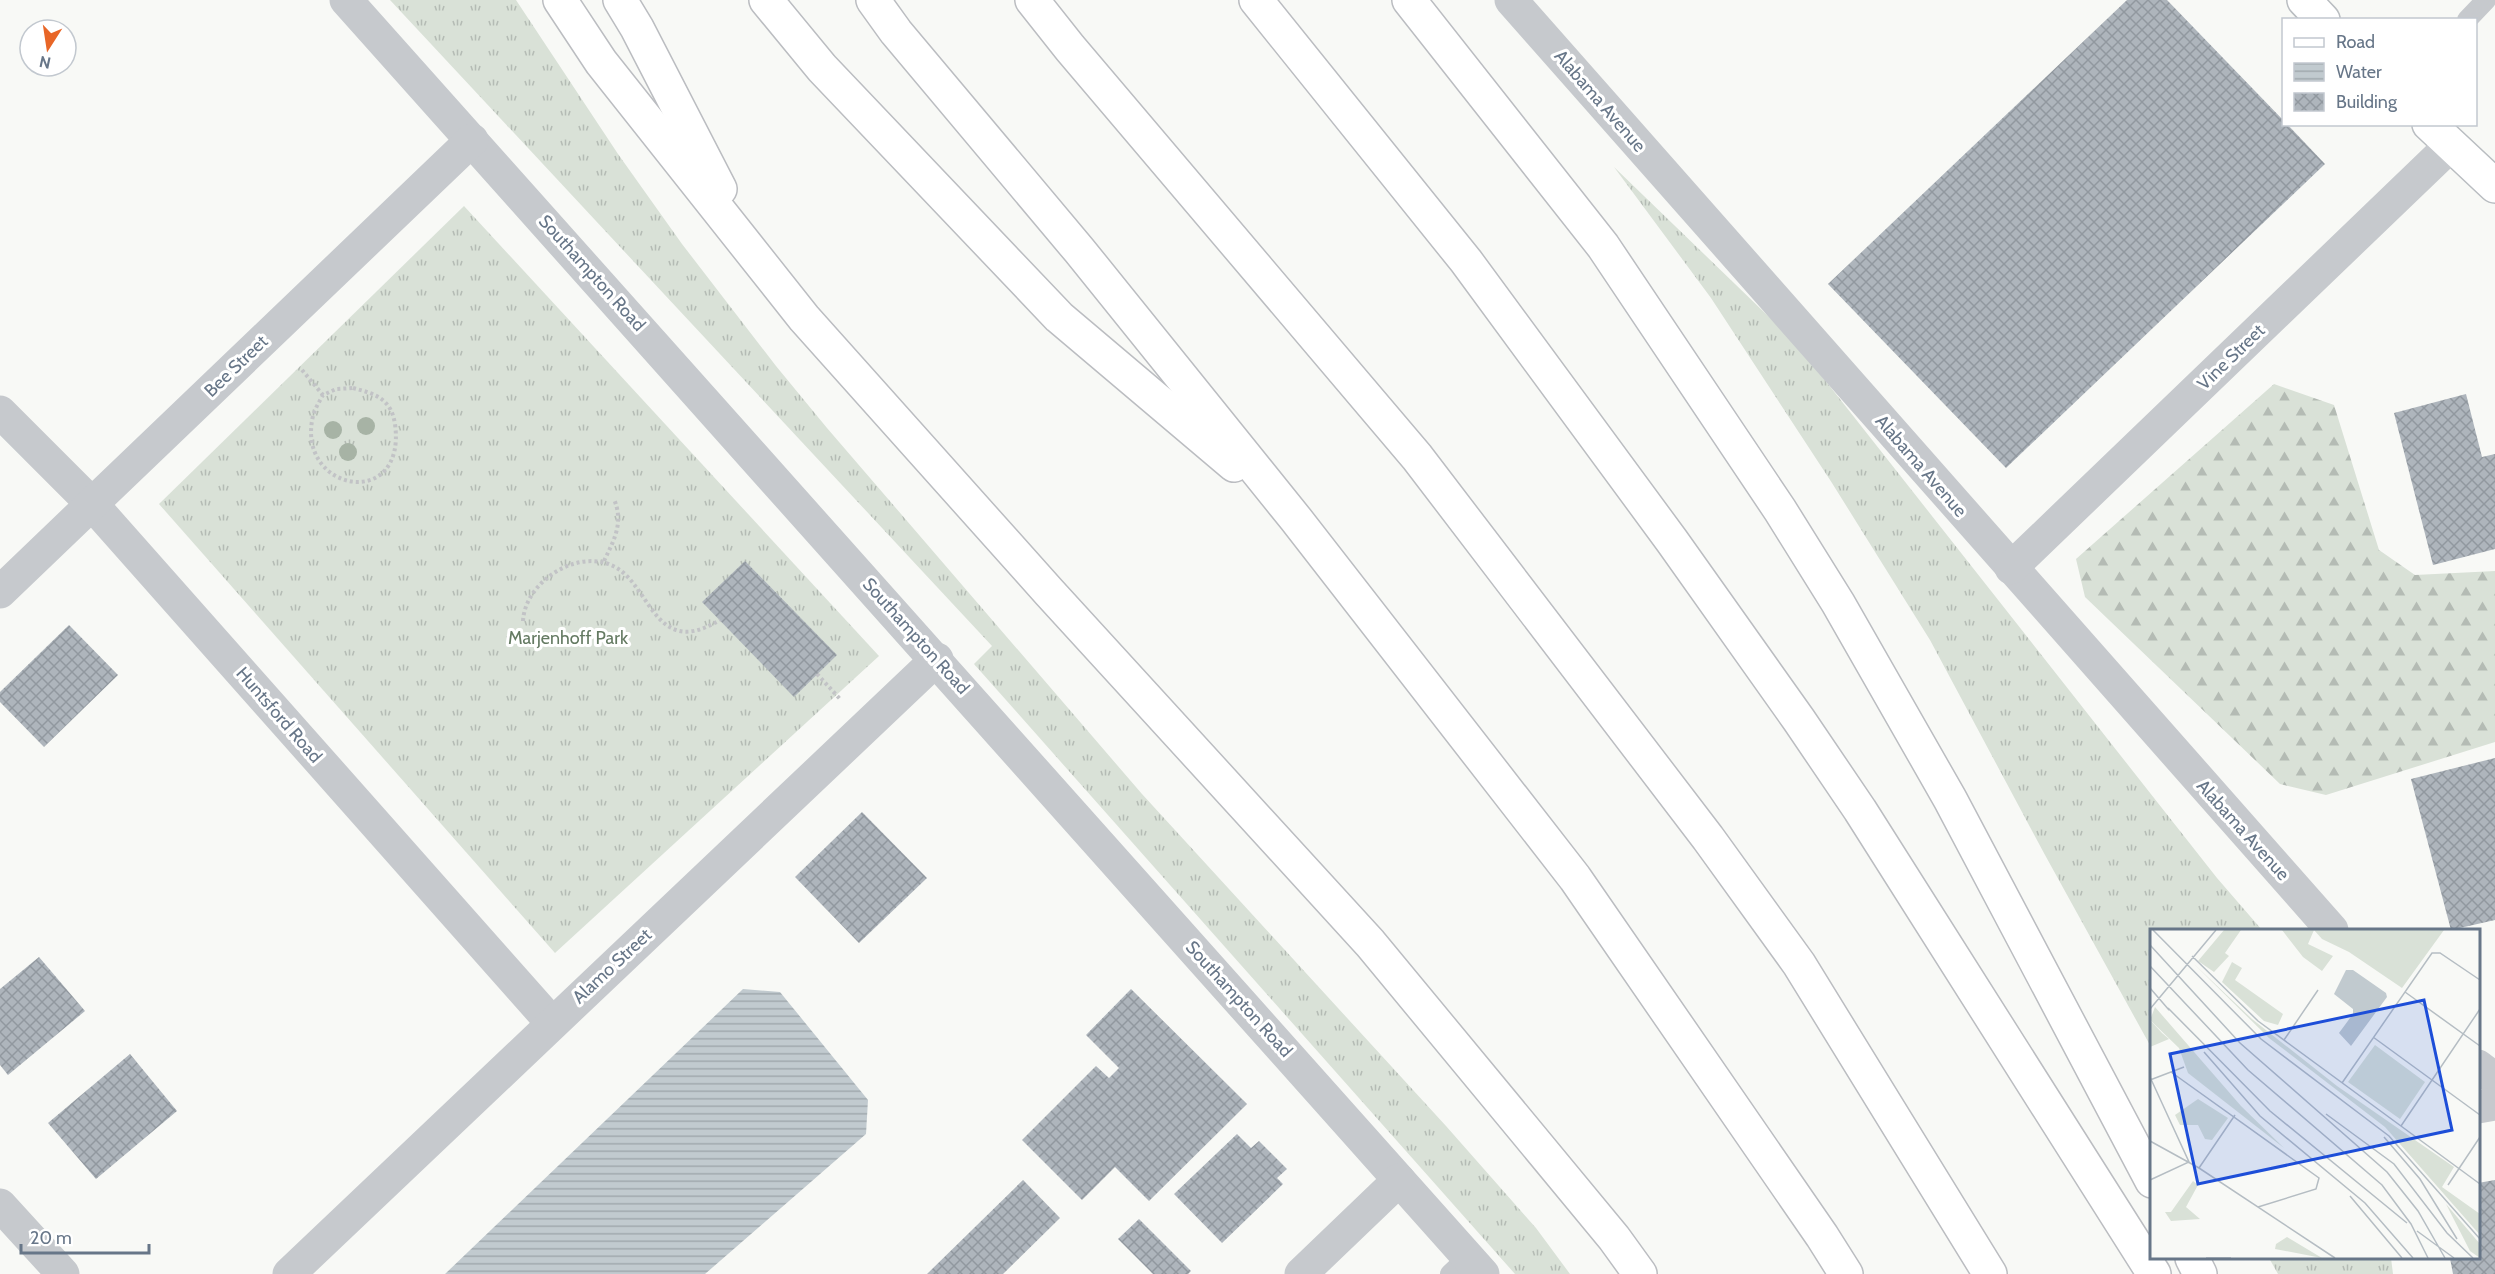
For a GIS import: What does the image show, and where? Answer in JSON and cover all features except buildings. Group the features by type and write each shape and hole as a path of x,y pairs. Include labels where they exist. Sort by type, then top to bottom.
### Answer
{"main road":[{"path":"560,0 601,62 804,318 1370,943 1614,1238 1640,1274"},
{"path":"620,0 637,28 753,255"},
{"path":"766,0 822,68 1059,316 1295,518"},
{"path":"873,0 896,32 1079,250 1295,518 1575,878 1846,1274"},
{"path":"1032,0 1070,48 1417,457 1701,828 1799,964 1990,1274"},
{"path":"1256,0 1466,261 1672,541 1792,710 1866,820 2154,1274"},
{"path":"1409,0 1603,246 1803,547 1896,702 1950,799 2150,1179"},
{"path":"2304,0 2322,18"},
{"path":"2440,135 2495,186"},
{"path":"2193,1259 2200,1274"}],"street":[{"name":"Southampton Road","path":"346,0 937,659 1399,1180 1467,1268"},
{"name":"Alabama Avenue","path":"1511,0 2331,929"},
{"name":"Vine Street","path":"2011,568 2440,135"},
{"name":"Bee Street","path":"0,592 472,140"},
{"name":"Huntsford Road","path":"0,412 92,504 552,1023"},
{"name":"Alamo Street","path":"289,1274 937,659"},
{"path":"2480,1067 2495,1078"},
{"path":"2480,1107 2495,1104"},
{"path":"1301,1274 1399,1180"},
{"path":"0,1205 63,1274"}],"lane":[{"path":"2469,18 2486,0"}],"path":[{"path":"302,370 323,395"},
{"path":"353,388 370,392 384,401 392,411 396,441 392,459 381,474 365,483 345,482 333,476 320,461 313,446 311,431 314,415 323,395 336,389 353,388"},
{"path":"604,561 618,526 618,507 614,500"},
{"path":"523,621 524,609 529,598 557,572 571,564 589,560 604,561 618,568 633,582 652,609 675,630 696,630 720,620"}],"green space":[{"path":"390,0 516,0 618,154 682,244 827,428 1142,794 1446,1126 1536,1228 1570,1274 1515,1274 974,664 992,646"},
{"path":"1614,167 1795,342 2217,878 2261,929 2150,929 2150,1045 1930,640 1832,483 1711,298"},
{"name":"Marjenhoff Park","path":"464,206 879,656 555,953 159,504"},
{"path":"2274,384 2334,405 2379,550 2415,575 2495,571 2495,742 2326,795 2280,784 2085,597 2076,559"},
{"path":"2270,1259 2391,1259 2393,1274 2278,1274"}],"water":[{"path":"743,989 780,992 868,1100 866,1134 705,1274 445,1274"}]}
